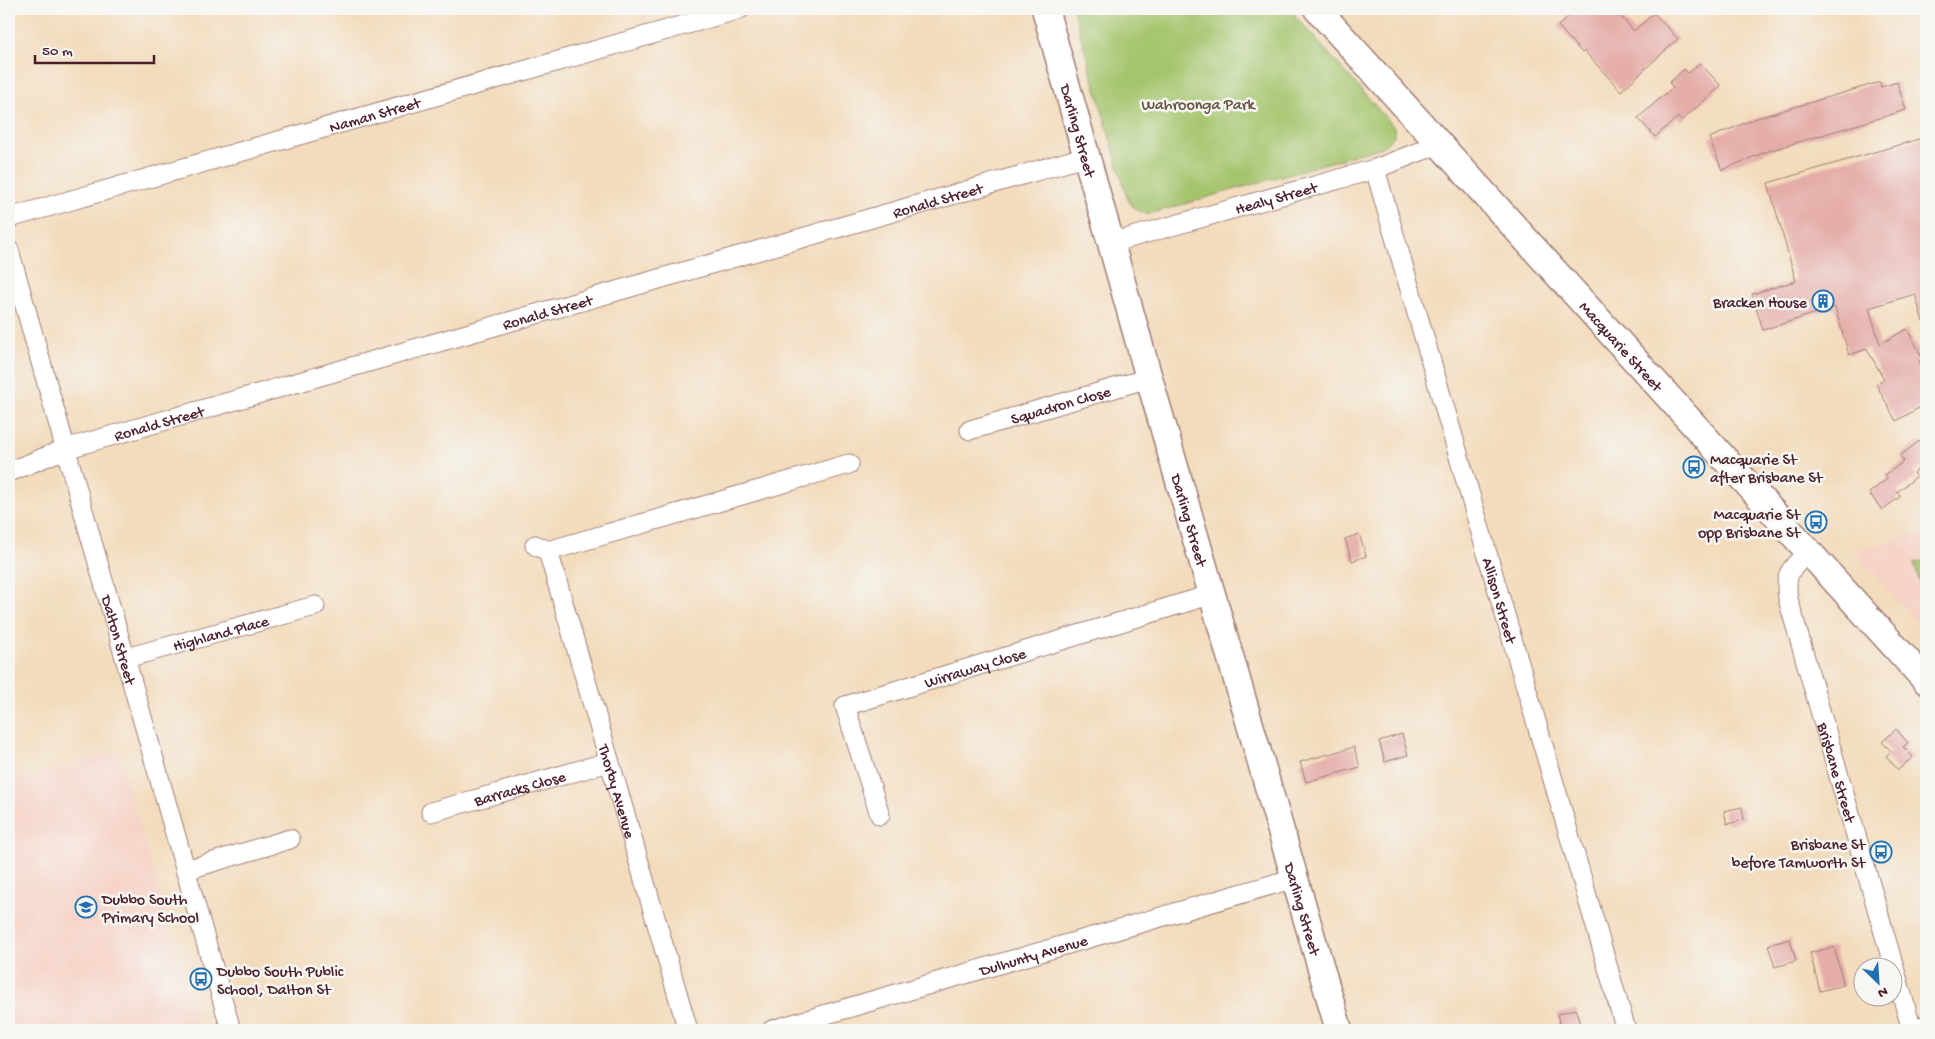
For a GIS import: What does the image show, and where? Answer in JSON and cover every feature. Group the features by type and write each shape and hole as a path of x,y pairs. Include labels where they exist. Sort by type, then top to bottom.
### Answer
{"street":[{"name":"Naman Street","path":"9,218 740,9"},
{"name":"Darling Street","path":"1045,9 1088,156 1149,378 1339,1030"},
{"name":"Macquarie Street","path":"1317,9 1926,681"},
{"name":"Healy Street","path":"1111,242 1375,169 1439,144"},
{"name":"Ronald Street","path":"9,472 65,449 1088,156"},
{"name":"Allison Street","path":"1375,169 1626,1030"},
{"name":"Dalton Street","path":"9,250 231,1030"},
{"name":"Squadron Close","path":"970,430 1149,378"},
{"name":"Thorby Avenue","path":"688,1030 609,762 541,548 849,464"},
{"name":"Brisbane Street","path":"1809,550 1790,570 1785,583 1788,600 1912,1030"},
{"name":"Wirraway Close","path":"880,815 845,706 1213,594"},
{"name":"Highland Place","path":"126,658 315,606"},
{"name":"Barracks Close","path":"431,812 609,762"},
{"path":"186,870 290,839"},
{"name":"Dulhunty Avenue","path":"772,1030 1296,878"}],"shaded area":[{"path":"1926,531 1926,631 1854,552"},
{"name":"Dubbo South Primary School","path":"118,751 199,1030 9,1030 9,783"}],"green space":[{"name":"Wahroonga Park","path":"1073,9 1289,9 1394,127 1394,136 1379,148 1156,212 1146,213 1138,211 1127,197"},
{"path":"1926,560 1926,604 1914,563"}],"building":[{"path":"1577,9 1614,9 1634,31 1654,13 1678,39 1621,91 1584,51 1582,53 1558,26"},
{"path":"1700,63 1721,86 1681,121 1678,117 1655,137 1638,118 1673,87 1669,83 1684,69 1688,73"},
{"path":"1880,82 1881,87 1897,82 1906,110 1765,152 1722,170 1709,138 1757,118"},
{"path":"1926,137 1926,321 1923,322 1915,294 1869,308 1880,344 1907,329 1923,359 1919,361 1926,375 1926,404 1896,421 1876,384 1884,379 1867,349 1849,355 1835,307 1763,330 1752,294 1796,281 1768,183"},
{"path":"1919,441 1926,451 1926,463 1913,473 1916,477 1897,492 1901,496 1882,510 1869,493 1887,479 1885,475 1904,461 1900,456"},
{"path":"1359,534 1366,556 1352,561 1345,539"},
{"path":"1896,729 1908,743 1903,747 1913,757 1898,770 1886,756 1891,751 1882,742"},
{"path":"1402,734 1408,755 1385,762 1379,741"},
{"path":"1354,747 1360,767 1306,782 1300,762"},
{"path":"1742,807 1744,820 1727,824 1724,811"},
{"path":"1790,939 1796,961 1775,967 1768,945"},
{"path":"1834,947 1844,985 1820,991 1810,953"},
{"path":"1576,1009 1580,1025 1561,1030 1557,1014"}],"place":[{"name":"Bracken House","path":"1823,301"},
{"name":"Macquarie St after Brisbane St","path":"1694,467"},
{"name":"Macquarie St opp Brisbane St","path":"1816,522"},
{"name":"Brisbane St before Tamworth St","path":"1881,852"},
{"name":"Dubbo South Primary School","path":"86,907"},
{"name":"Dubbo South Public School, Dalton St","path":"201,979"}]}
